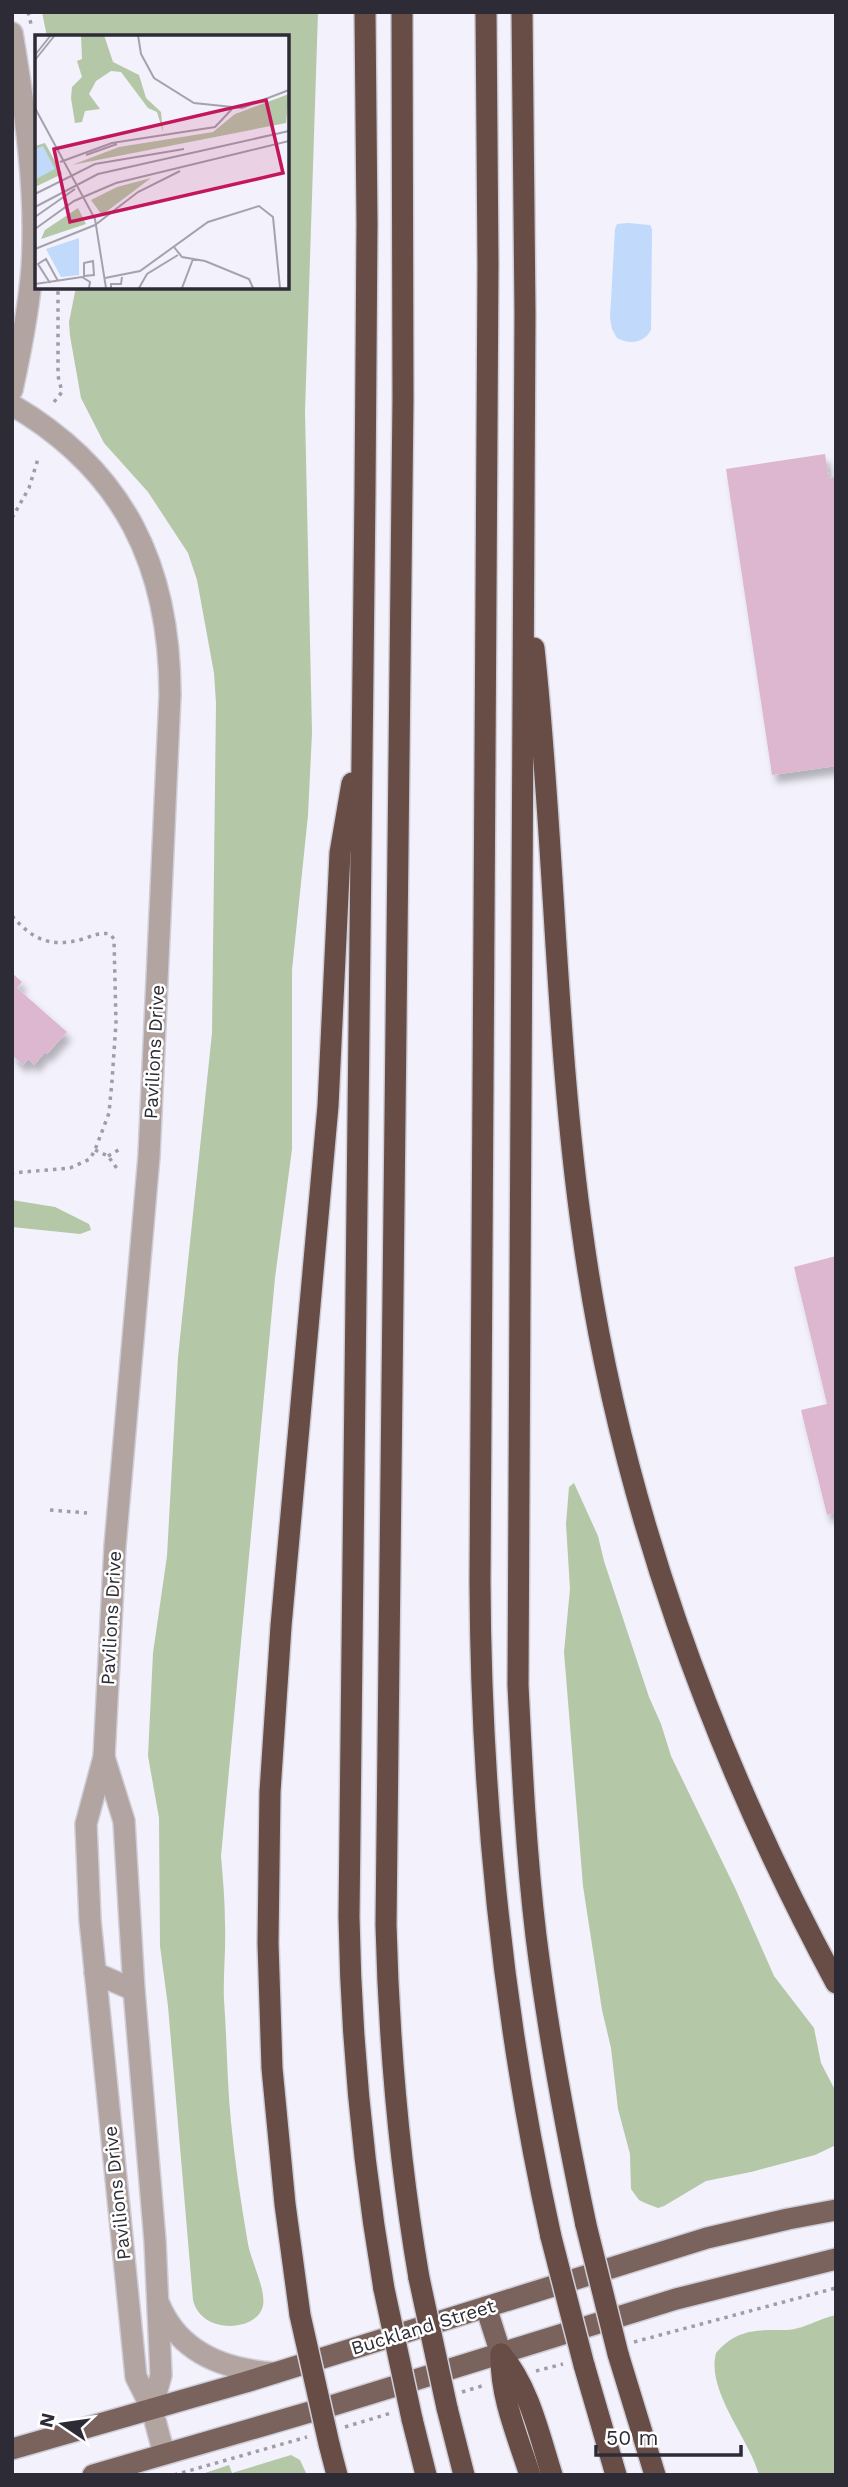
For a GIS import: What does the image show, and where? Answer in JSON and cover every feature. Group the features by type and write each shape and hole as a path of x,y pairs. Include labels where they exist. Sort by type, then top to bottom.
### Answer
{"highway":[{"path":"365,12 367,237 349,1945 360,2114 369,2195 384,2289 426,2475"},
{"path":"402,12 403,399 386,1925 396,2115 419,2278 464,2475"},
{"path":"486,12 488,291 482,1710 490,1849 518,2070 576,2363 616,2475"},
{"path":"522,12 525,235 518,1685 536,1935 557,2073 586,2225 655,2475"},
{"path":"523,545 545,753 564,1056 574,1164 583,1239 608,1375 647,1530 700,1687 765,1842 836,1983"},
{"path":"337,2475 300,2315 285,2204 272,2068 268,1943 270,1791 281,1626 328,1105 340,853 362,740"},
{"path":"501,2354 500,2372 505,2397 530,2475"},
{"path":"501,2354 518,2376 524,2390 552,2475"}],"main road":[{"name":"Buckland Street","path":"12,2449 275,2373 707,2238 836,2210"},
{"path":"93,2475 334,2405 715,2288 836,2259"},
{"path":"486,2307 501,2354"}],"street":[{"path":"12,33 30,154 33,244 25,327 12,390"},
{"name":"Pavilions Drive","path":"12,405 37,420 70,446 97,473 121,505 142,545 158,585 167,626 170,658 152,1116 115,1546 104,1757 86,1825 95,1973 136,2377 152,2409 164,2454"},
{"name":"Pavilions Drive","path":"104,1757 124,1821 134,1990 155,2241 161,2375 152,2409"},
{"path":"95,1973 134,1990"},
{"name":"Pavilions Drive","path":"157,2298 173,2330 198,2353 232,2367 275,2373"}],"path":[{"path":"54,402 62,392 58,376 58,289"},
{"path":"12,518 29,488 38,459"},
{"path":"12,916 42,941 74,941 104,933 110,934 114,939 116,1023 109,1113 96,1150 89,1158 70,1168 12,1173"},
{"path":"108,1156 120,1149"},
{"path":"96,1150 108,1156 118,1170"},
{"path":"50,1510 87,1513"},
{"path":"622,2349 802,2295 836,2288"},
{"path":"554,2366 576,2363"}],"green space":[{"path":"42,12 318,12 305,412 312,733 308,815 292,970 292,1149 275,1278 221,1856 225,1916 224,2000 231,2122 248,2244 260,2283 263,2306 259,2315 251,2321 229,2326 206,2319 193,2300 168,2006 160,1946 159,1818 148,1756 153,1653 167,1556 178,1357 212,1033 216,703 214,673 197,580 188,553 148,492 104,443 81,398 69,322 76,289 289,289 289,35 47,35"},
{"path":"12,1200 55,1207 89,1224 91,1230 80,1234 12,1227"},
{"path":"574,1483 598,1536 649,1697 671,1756 774,1976 814,2028 821,2063 836,2092 836,2145 815,2155 706,2181 658,2208 639,2200 631,2189 630,2154 618,2109 611,2048 602,2010 583,1886 564,1652 570,1589 566,1524 569,1487"},
{"path":"836,2315 836,2475 759,2475 717,2383 716,2353 732,2339 749,2332 793,2329"},
{"path":"291,2455 300,2460 307,2475 199,2475 229,2465 232,2473"}],"water":[{"path":"617,224 650,225 652,229 651,330 645,338 632,342 617,338 610,318 615,229"}],"building":[{"path":"825,454 829,478 836,477 836,766 772,775 726,469"},
{"path":"12,973 22,982 17,988 67,1032 34,1065 28,1059 23,1065 12,1055"},
{"path":"836,1256 836,1513 827,1515 801,1410 827,1404 794,1267"}]}
